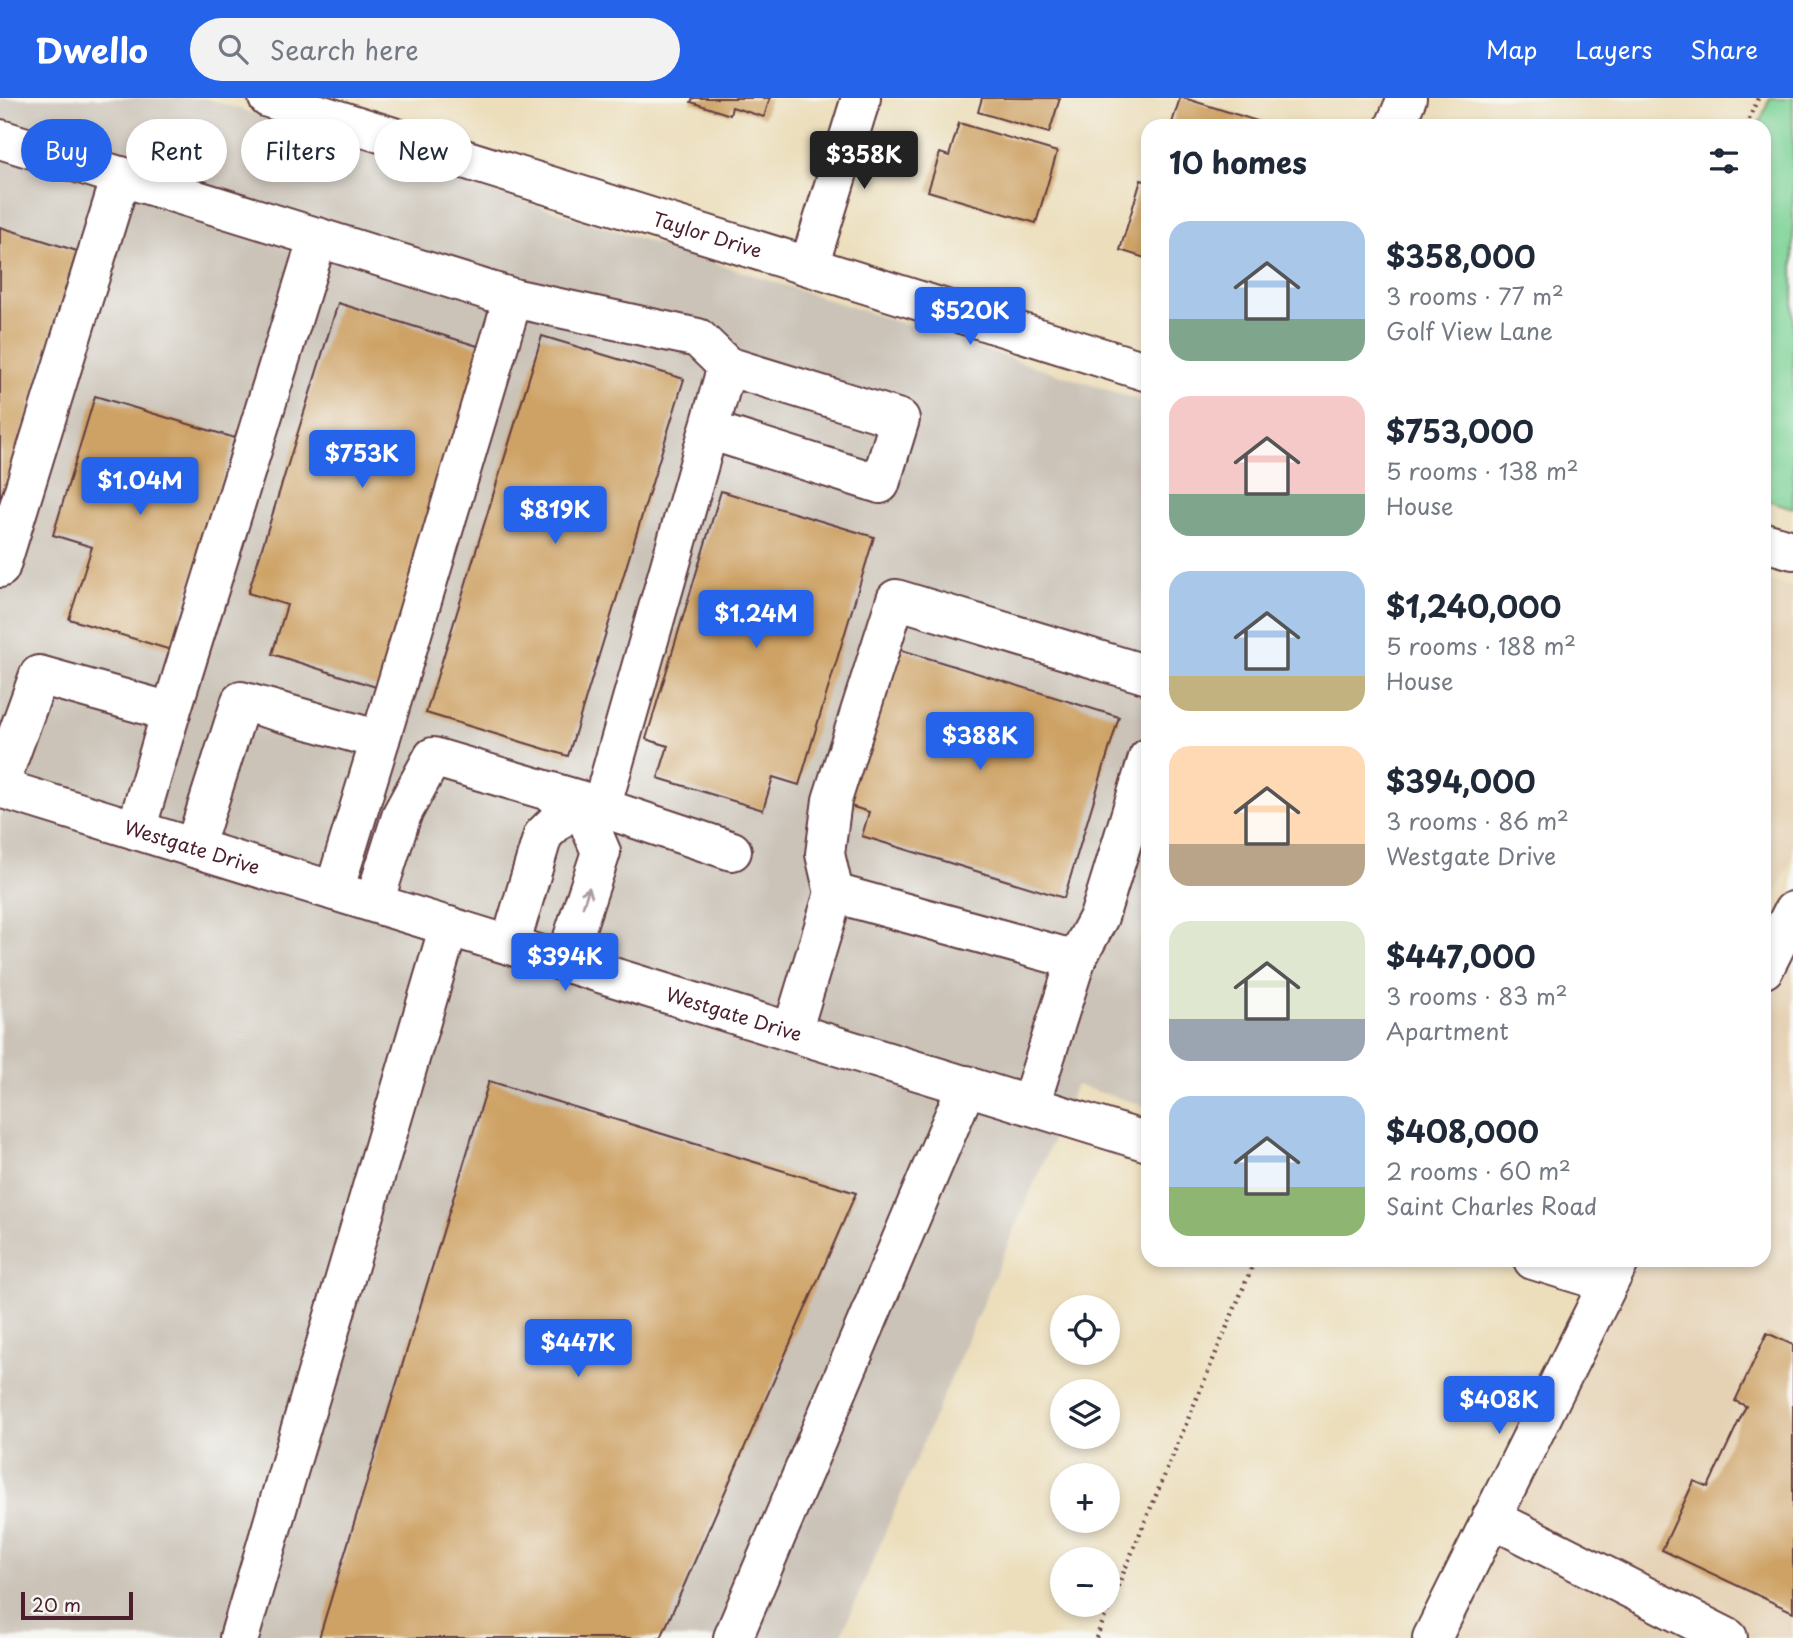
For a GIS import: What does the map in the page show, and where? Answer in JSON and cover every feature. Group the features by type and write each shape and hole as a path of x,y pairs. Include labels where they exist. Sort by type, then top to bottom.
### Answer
{"street":[{"name":"Taylor Drive","path":"268,98 1141,370"},
{"path":"809,266 861,98"},
{"path":"1398,119 1407,98"},
{"path":"0,139 513,298 698,338 727,366 900,419 880,484 709,430"},
{"path":"0,568 121,176"},
{"path":"136,830 318,237"},
{"path":"334,891 513,298"},
{"path":"565,962 601,852 590,804 727,366"},
{"path":"1771,544 1793,550"},
{"path":"793,1032 834,892 825,854 832,800 895,599 1141,673"},
{"path":"0,785 39,675 171,712"},
{"path":"194,848 241,701 380,740"},
{"path":"374,903 402,814 433,757 590,804 732,851"},
{"path":"1030,1105 1076,960 1099,917 1141,781"},
{"name":"Westgate Drive","path":"0,785 136,830 1141,1140"},
{"path":"510,945 543,835 590,804"},
{"path":"834,892 1076,960"},
{"path":"1771,955 1793,911"},
{"path":"239,1638 449,926"},
{"path":"733,1638 967,1086"},
{"path":"1432,1638 1614,1271 1585,1267"},
{"path":"1491,1518 1728,1638"}],"path":[{"path":"1749,119 1758,98"},
{"path":"1096,1638 1252,1267"}],"shaded area":[{"path":"0,98 205,98 270,119 241,119 241,182 360,182 360,148 374,153 374,182 465,182 1141,401 1141,1105 1076,1085 840,1638 0,1638"},
{"path":"1771,581 1793,588 1793,857 1771,904"},
{"path":"1793,956 1793,1638 1446,1638 1634,1267 1771,1267 1771,999"}],"green space":[{"path":"1770,98 1793,98 1793,508 1771,501 1771,119 1761,119"}],"building":[{"path":"693,98 770,98 764,117 732,107 730,115 691,102"},
{"path":"982,98 1060,98 1049,133 978,112"},
{"path":"1180,98 1184,98 1251,119 1173,119"},
{"path":"959,123 1057,152 1036,223 928,191 940,153 949,156"},
{"path":"1141,180 1141,257 1120,250"},
{"path":"0,227 77,251 1,502 0,502"},
{"path":"338,303 484,348 379,688 272,654 287,605 248,593"},
{"path":"542,336 684,379 568,756 426,713"},
{"path":"95,396 235,438 171,650 69,619 92,547 53,535"},
{"path":"721,491 874,537 799,785 773,777 763,810 658,778 668,746 646,739"},
{"path":"892,647 1119,717 1064,898 862,836 869,812 844,804"},
{"path":"489,1081 856,1193 661,1638 319,1638"},
{"path":"1767,1333 1793,1345 1793,1612 1662,1550 1694,1481 1708,1487 1746,1406 1735,1401"}]}
